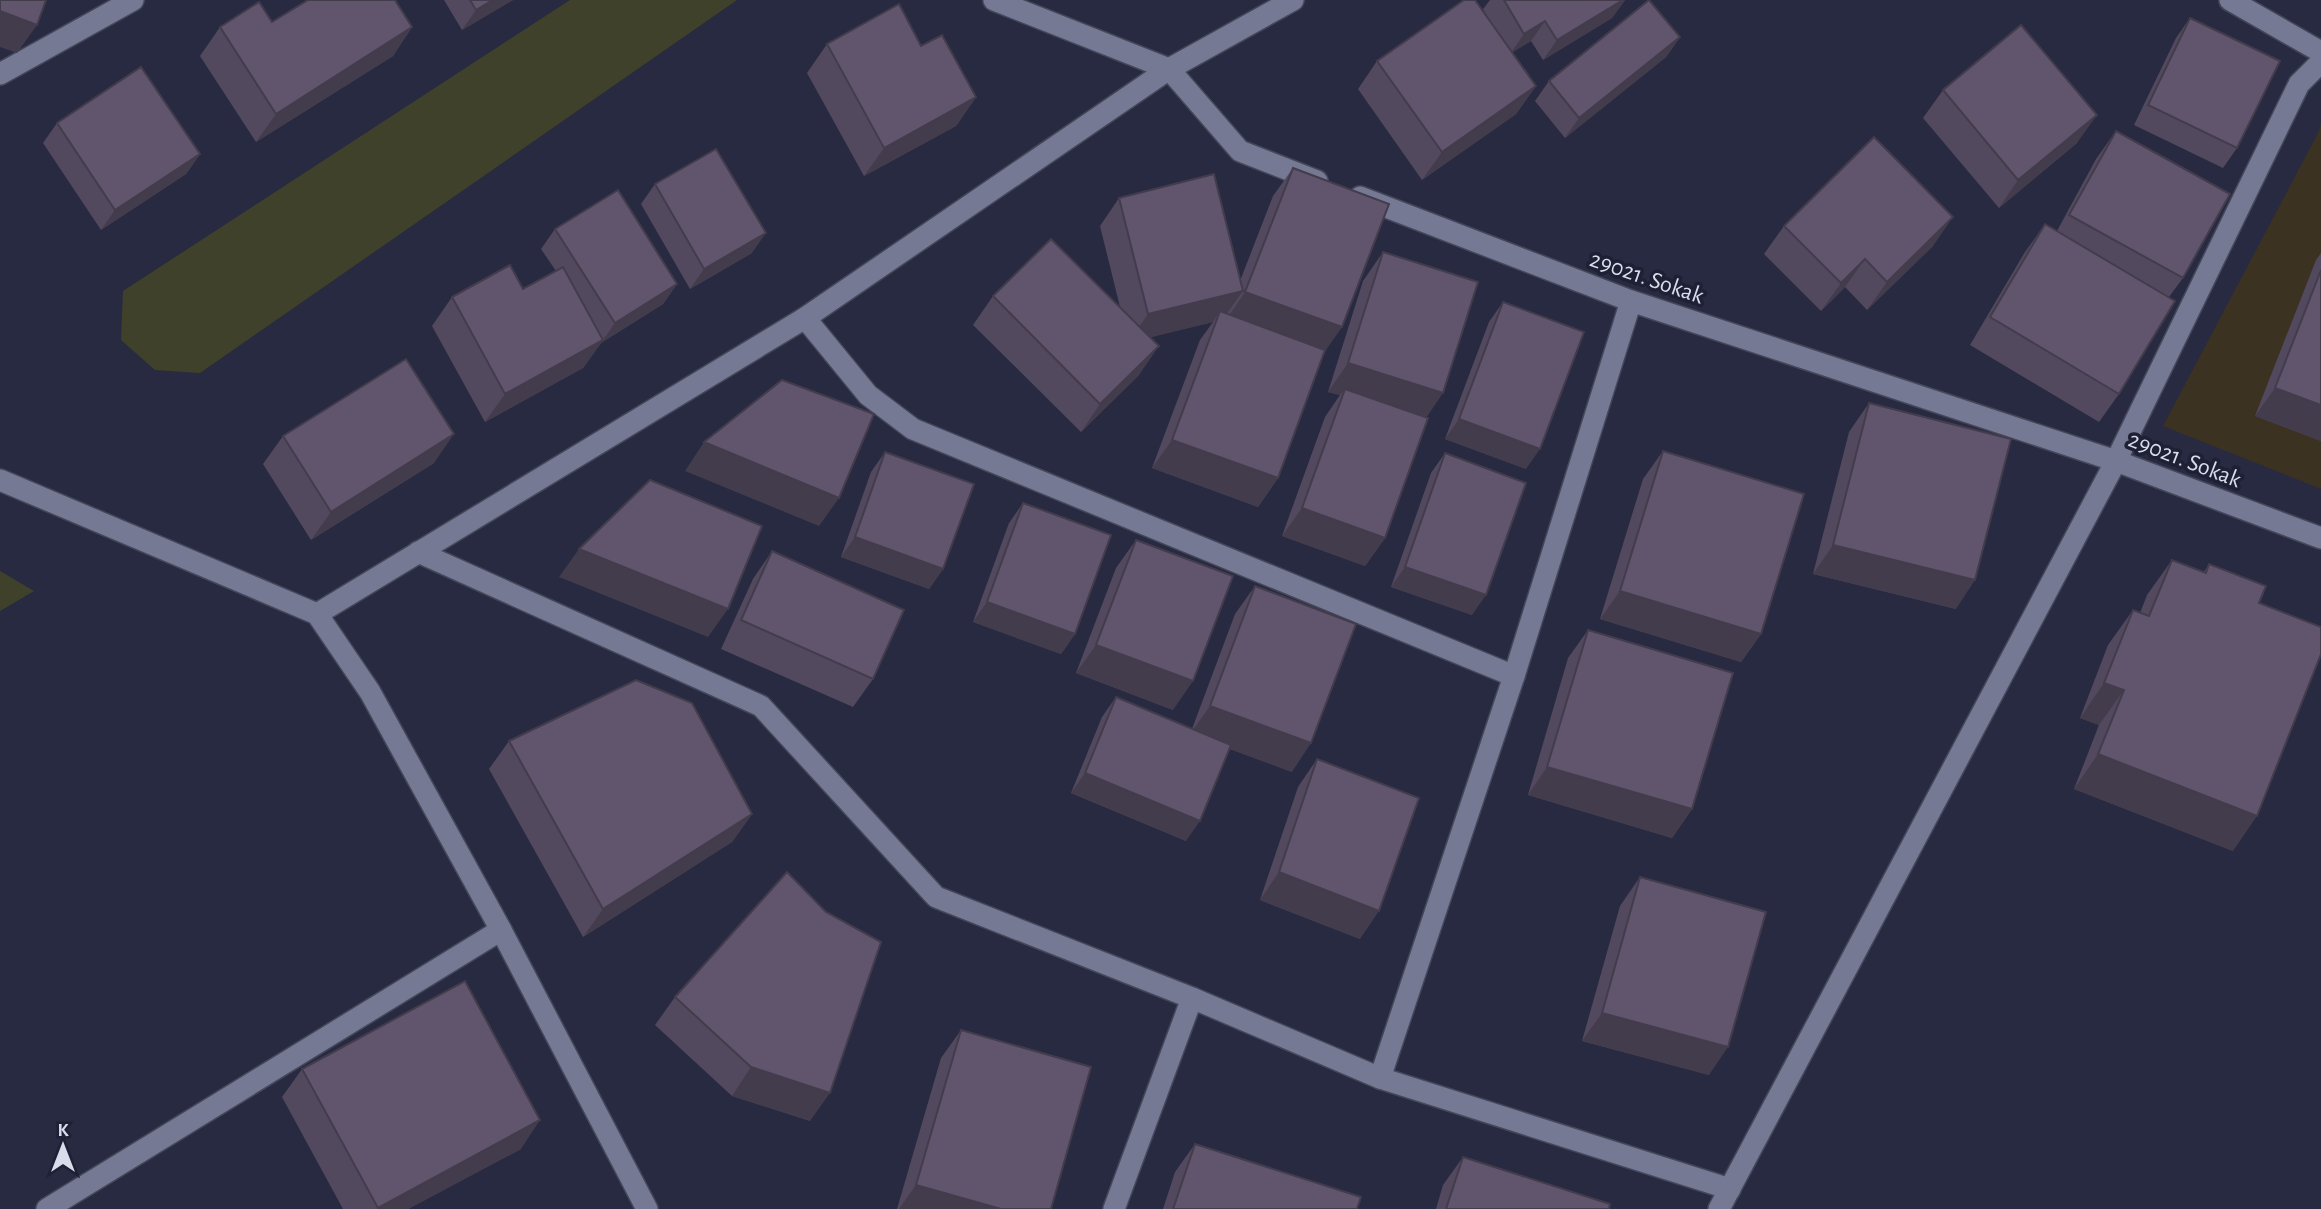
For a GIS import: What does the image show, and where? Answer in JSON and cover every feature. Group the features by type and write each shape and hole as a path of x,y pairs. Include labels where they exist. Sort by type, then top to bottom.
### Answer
{"street":[{"path":"0,74 133,0"},
{"name":"29021. Sokak","path":"994,0 1169,69 1240,151 1631,301 2116,461 2321,538"},
{"path":"317,614 805,318 1169,69 1293,0"},
{"path":"2230,0 2321,52"},
{"path":"1719,1209 2116,461 2299,84 2321,62"},
{"path":"1380,1078 1514,676 1631,301"},
{"path":"805,318 868,395 913,429 1514,676"},
{"path":"0,480 317,614 370,692 501,930 647,1209"},
{"path":"418,552 761,706 936,897 1192,998 1380,1078 1730,1189"},
{"path":"47,1209 501,930"},
{"path":"1114,1209 1192,998"}],"shaded area":[{"path":"2321,124 2321,489 2163,426"}],"green space":[{"path":"570,0 737,0 200,373 155,370 121,340 123,291"},
{"path":"0,571 34,591 0,611"}],"building":[{"path":"0,0 46,0 37,25 0,11"},
{"path":"308,0 395,0 412,27 276,114 220,27 259,2 272,22"},
{"path":"470,0 493,0 476,10"},
{"path":"1464,0 1475,0 1536,86 1442,152 1377,61"},
{"path":"1504,0 1623,0 1557,40 1545,21 1524,34"},
{"path":"1649,0 1680,37 1579,118 1549,81"},
{"path":"899,4 921,46 942,35 976,97 884,148 827,44"},
{"path":"2190,18 2280,61 2237,148 2148,105"},
{"path":"2021,25 2097,115 2018,180 1943,90"},
{"path":"141,67 200,154 115,210 57,123"},
{"path":"2116,131 2230,194 2183,278 2069,215"},
{"path":"1874,137 1953,217 1887,282 1865,259 1841,283 1784,226"},
{"path":"716,149 766,233 704,269 655,184"},
{"path":"1293,168 1389,204 1342,327 1245,292"},
{"path":"1214,174 1243,291 1148,314 1119,198"},
{"path":"618,190 677,284 615,323 555,229"},
{"path":"2045,224 2175,301 2119,394 1990,317"},
{"path":"1051,239 1159,346 1100,404 993,296"},
{"path":"1383,252 1478,282 1443,393 1348,363"},
{"path":"510,265 523,289 563,267 603,340 505,394 452,297"},
{"path":"2321,270 2321,405 2275,388"},
{"path":"1503,302 1584,332 1540,449 1459,419"},
{"path":"1220,311 1325,350 1278,478 1172,440"},
{"path":"406,359 454,434 331,512 283,436"},
{"path":"782,380 874,414 839,498 704,442"},
{"path":"1345,389 1428,418 1385,538 1302,508"},
{"path":"1869,403 2011,439 1975,580 1833,545"},
{"path":"1663,451 1804,494 1761,634 1620,591"},
{"path":"885,452 974,484 943,569 855,537"},
{"path":"1445,453 1526,483 1486,595 1405,567"},
{"path":"650,480 762,526 728,609 579,549"},
{"path":"1023,503 1111,535 1075,634 987,602"},
{"path":"1136,540 1233,576 1193,681 1096,645"},
{"path":"772,551 904,610 873,679 741,620"},
{"path":"2172,560 2206,573 2209,564 2266,586 2259,603 2321,627 2321,654 2257,816 2098,754 2124,690 2104,683 2133,610 2149,616"},
{"path":"1255,586 1356,624 1311,743 1210,706"},
{"path":"1588,630 1733,673 1692,809 1547,767"},
{"path":"636,680 692,703 752,814 603,909 509,741"},
{"path":"1116,697 1231,745 1200,821 1085,773"},
{"path":"1317,759 1419,798 1379,911 1279,872"},
{"path":"787,872 826,912 881,942 830,1093 751,1067 675,997"},
{"path":"1640,877 1766,912 1728,1047 1602,1013"},
{"path":"465,981 540,1120 378,1208 302,1069"},
{"path":"961,1030 1091,1067 1051,1209 1001,1209 916,1185"},
{"path":"1195,1144 1361,1197 1357,1209 1173,1209"},
{"path":"1463,1157 1610,1204 1609,1209 1446,1209"}]}
